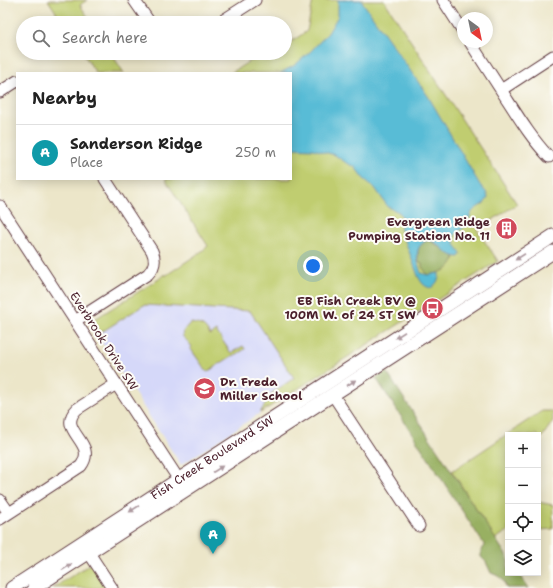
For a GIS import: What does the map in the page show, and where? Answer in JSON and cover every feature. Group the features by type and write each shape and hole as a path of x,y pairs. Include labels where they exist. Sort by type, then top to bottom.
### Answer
{"main road":[{"name":"Fish Creek Boulevard SW","path":"12,588 333,395 553,236"},
{"name":"Fish Creek Boulevard SW","path":"34,588 89,553 182,485 466,300 553,252"}],"street":[{"path":"134,0 145,16"},
{"path":"230,16 255,0"},
{"path":"448,2 457,19"},
{"path":"474,48 539,147 549,158"},
{"path":"501,90 553,56"},
{"path":"0,92 16,82"},
{"path":"75,321 148,274 154,267 155,258 152,251 106,180"},
{"name":"Everbrook Drive SW","path":"0,206 182,485"},
{"path":"0,500 4,516 81,466 86,457 84,448 71,425 73,413 116,384"},
{"path":"333,395 419,526"},
{"path":"89,553 112,588"}],"shaded area":[{"name":"Dr. Freda Miller School","path":"144,305 250,311 294,378 272,393 260,413 181,465 97,335"}],"green space":[{"path":"48,0 87,0 80,5 87,16 58,16"},
{"path":"313,0 384,0 517,204 477,230 498,261 260,413 272,393 294,378 250,311 144,305 97,335 91,325 93,320 159,279 164,274 165,276 208,246 166,180 292,180 292,72 233,72 253,60 292,60 292,41 307,31"},
{"path":"88,60 116,60 123,72 95,72"},
{"path":"428,240 455,257 451,265 445,270 428,275 422,267 422,263 418,262 418,249 421,244"},
{"path":"190,323 203,326 210,335 216,331 231,353 243,346 245,349 207,372 190,348 192,347 182,334"},
{"path":"386,371 505,553 505,576 520,576 528,588 506,588 501,578 491,573 486,562 481,557 481,550 485,546 376,378"},
{"path":"542,411 553,411 553,421 541,439 541,432 510,432"},
{"path":"505,436 505,533 495,539 452,471"},
{"path":"541,503 553,505 553,529 541,530"},
{"path":"98,559 117,588 53,588"}],"water":[{"path":"338,0 361,0 428,96 488,197 483,204 472,212 466,225 454,238 454,242 461,254 459,257 455,257 429,240 420,246 417,254 421,273 428,275 439,273 437,282 431,288 426,287 418,276 400,227 403,219 399,212 388,207 375,188 363,178 355,167 335,155 313,149 292,148 292,72 282,72 295,65 311,51 328,33 338,16"}],"place":[{"name":"Evergreen Ridge Pumping Station No. 11","path":"506,229"},
{"name":"EB Fish Creek BV @ 100M W. of 24 ST SW","path":"432,308"},
{"name":"Dr. Freda Miller School","path":"205,389"},
{"name":"Sanderson Ridge","path":"213,554"}]}
